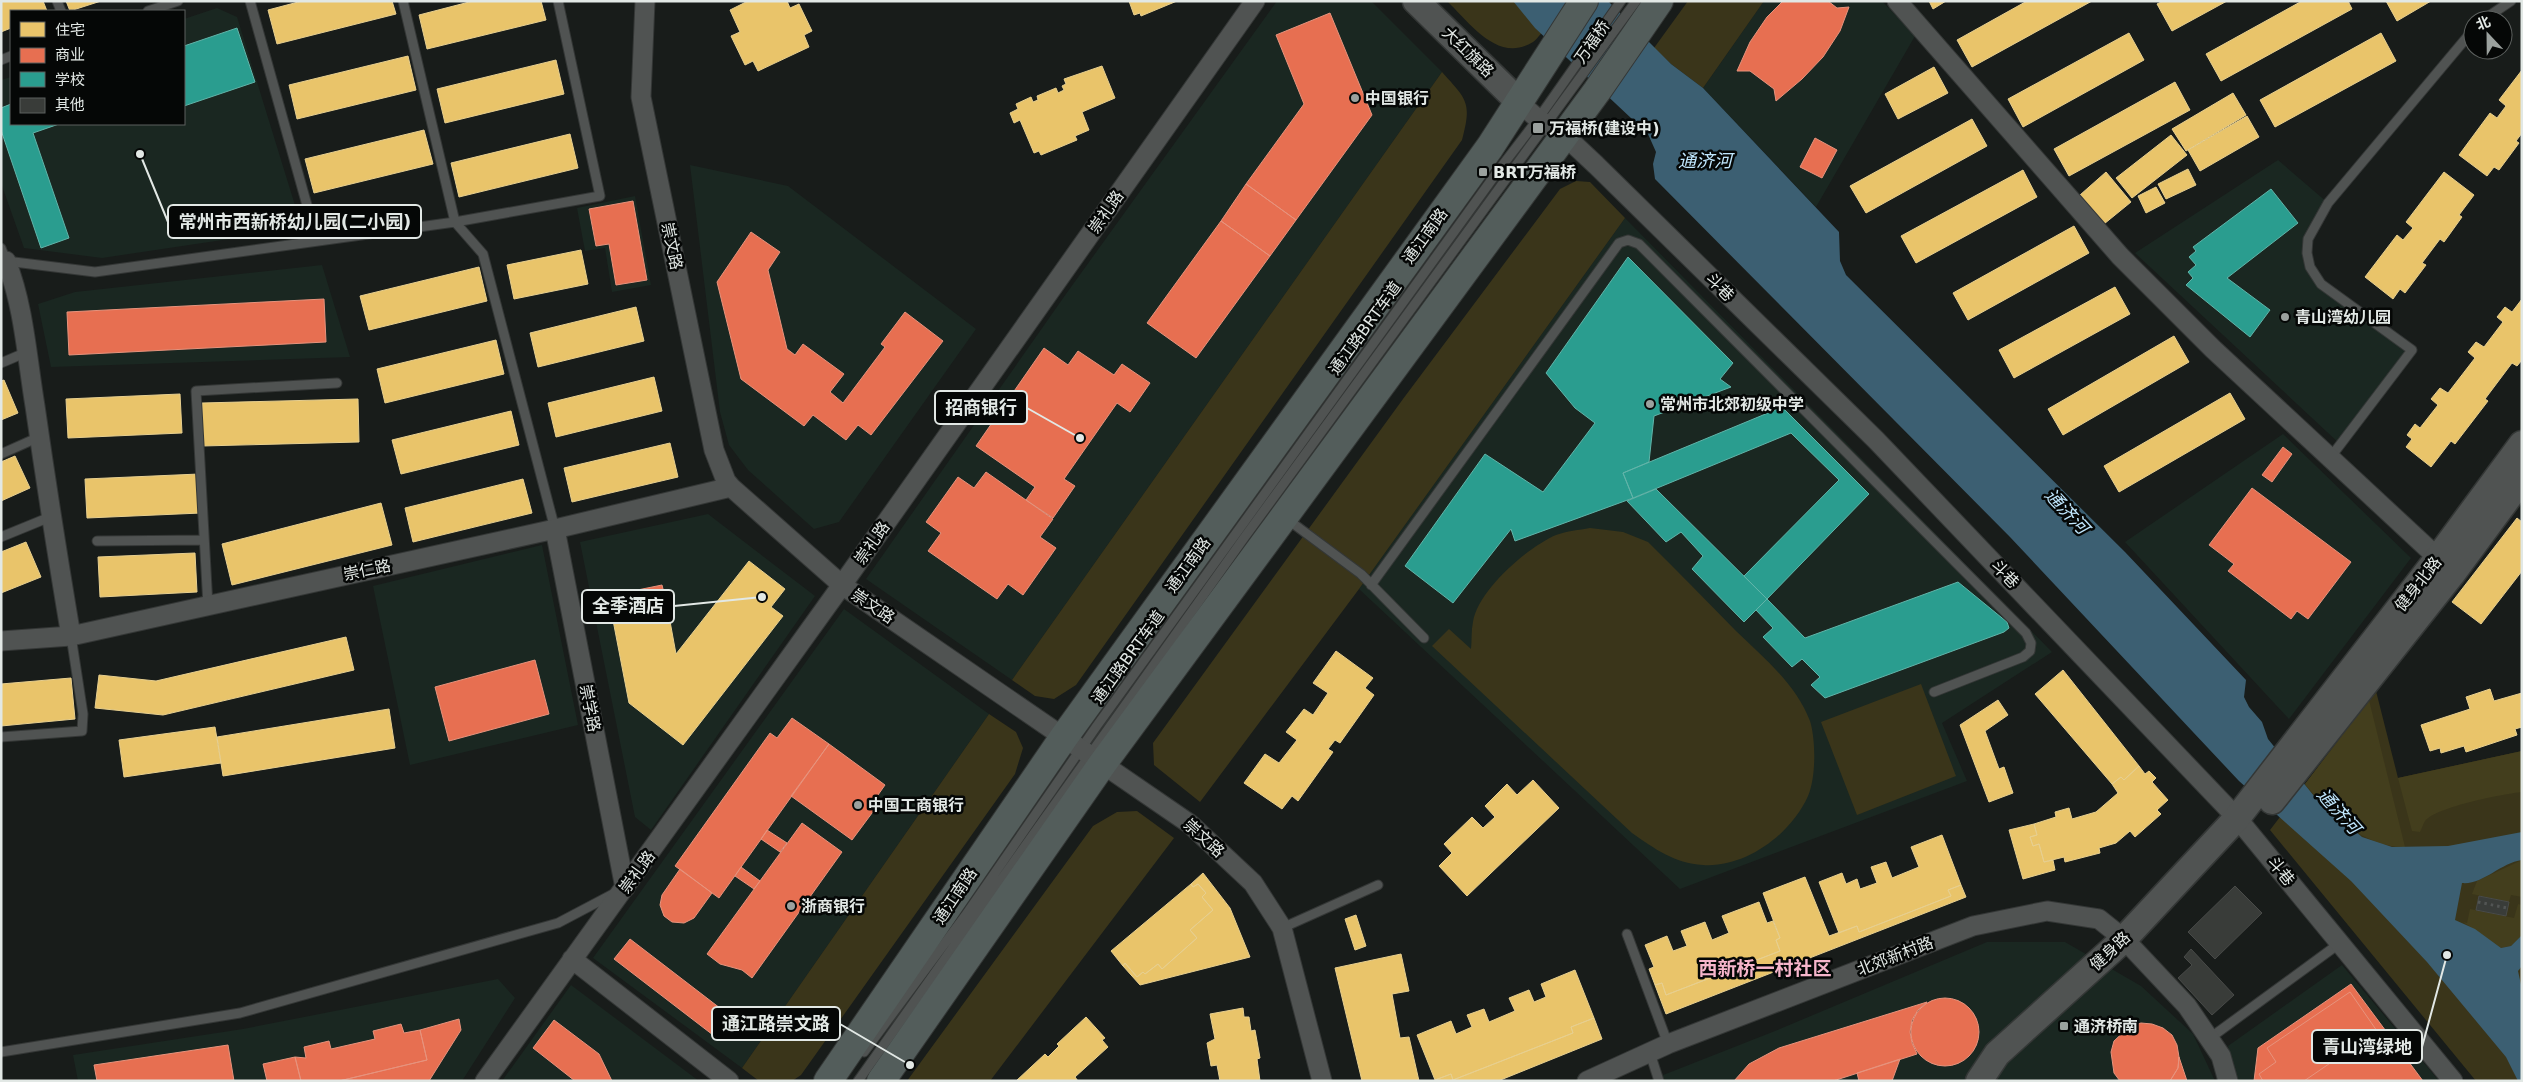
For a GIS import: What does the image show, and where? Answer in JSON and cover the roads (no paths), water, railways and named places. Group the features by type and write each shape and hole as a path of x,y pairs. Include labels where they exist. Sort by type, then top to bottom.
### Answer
{"main road":[{"name":"大红旗路","path":"1416,1 1542,120"},
{"name":"万福桥","path":"1552,51 1584,1"},
{"path":"1635,19 1659,1"},
{"name":"万福桥","path":"1585,90 1635,19"},
{"name":"通江南路","path":"881,1081 1085,751 1285,517 1542,120 1552,51"},
{"name":"通江南路","path":"828,1081 1085,751 1542,120 1585,90"},
{"name":"健身北路","path":"2317,730 2438,558 2522,444"},
{"name":"健身北路","path":"2317,730 2452,574 2522,479"},
{"name":"健身路","path":"2000,1081 2017,1056 2129,945 2242,824 2317,730"},
{"name":"健身路","path":"1979,1081 1997,1054 2129,945"}],"street":[{"name":"崇文路","path":"645,1 641,98 714,450 726,481 842,585 1190,824 1253,883 1282,928 1322,1081"},
{"name":"崇礼路","path":"484,1081 626,888 1255,1"},
{"path":"1897,1 2120,256 2213,349 2438,558"},
{"name":"斗巷","path":"1542,120 1876,440 2242,824 2453,1081"},
{"path":"3,257 14,281 27,352 50,517 71,636"},
{"name":"崇仁路","path":"1,641 71,636 555,529 731,487"},
{"name":"崇学路","path":"555,529 626,888"},
{"name":"北郊新村路","path":"1586,1081 1668,1044 1973,926 2047,911 2099,919 2129,945 2187,1006 2222,1056 2228,1081"},
{"path":"572,959 730,1081"}],"lane":[{"path":"151,10 178,1"},
{"path":"250,1 317,241"},
{"path":"403,1 455,222 483,254 555,529"},
{"path":"3,257 96,272 455,222 600,196 558,1"},
{"path":"1635,19 1636,1"},
{"path":"2498,10 2511,1"},
{"name":"万福桥","path":"1542,120 1564,82 1621,2"},
{"path":"2330,458 2412,350 2321,284 2310,267 2307,253 2308,239 2328,203 2463,42"},
{"path":"1371,585 1619,243 1628,240 1640,244 2026,633 2031,643 2030,651 2023,657 1934,692"},
{"path":"1,363 27,352"},
{"path":"208,606 196,391 337,383"},
{"path":"1,454 39,438"},
{"path":"1,537 50,517"},
{"path":"1285,517 1361,574 1424,638"},
{"path":"97,541 204,540"},
{"path":"1,737 82,731 83,714 71,636"},
{"path":"860,1057 1085,751"},
{"path":"858,1081 1085,751"},
{"path":"1282,928 1378,885"},
{"path":"1,1052 240,1013 558,923 626,888"},
{"path":"1627,934 1668,1044"},
{"path":"2210,1038 2340,942"},
{"path":"1650,1053 1659,1081"}],"water":[{"name":"通济河","path":"1513,1 1608,1 1671,64 1703,88 1839,232 1840,261 1846,275 2125,552 2246,680 2244,697 2249,707 2262,722 2268,739 2314,796 2362,837 2392,847 2448,846 2522,832 2522,860 2506,865 2477,881 2462,883 2455,920 2475,929 2501,948 2511,946 2522,935 2522,966 2518,971 2522,989 2522,1081 2518,1081 2506,1057 2427,962 2351,881 2239,781 2010,537 1655,179 1653,164 1656,152 1648,134 1535,28"}],"place":[{"name":"中国银行","path":"1355,98"},
{"name":"万福桥(建设中)","path":"1538,128"},
{"name":"常州市西新桥幼儿园(二小园)","path":"140,154"},
{"name":"BRT万福桥","path":"1483,172"},
{"name":"青山湾幼儿园","path":"2285,317"},
{"name":"常州市北郊初级中学","path":"1650,404"},
{"name":"招商银行","path":"1080,438"},
{"name":"全季酒店","path":"762,597"},
{"name":"中国工商银行","path":"858,805"},
{"name":"浙商银行","path":"791,906"},
{"name":"青山湾绿地","path":"2447,955"},
{"name":"通济桥南","path":"2064,1026"},
{"name":"通江路崇文路","path":"910,1065"}],"district":[{"name":"西新桥一村社区","path":"1765,968"}]}
